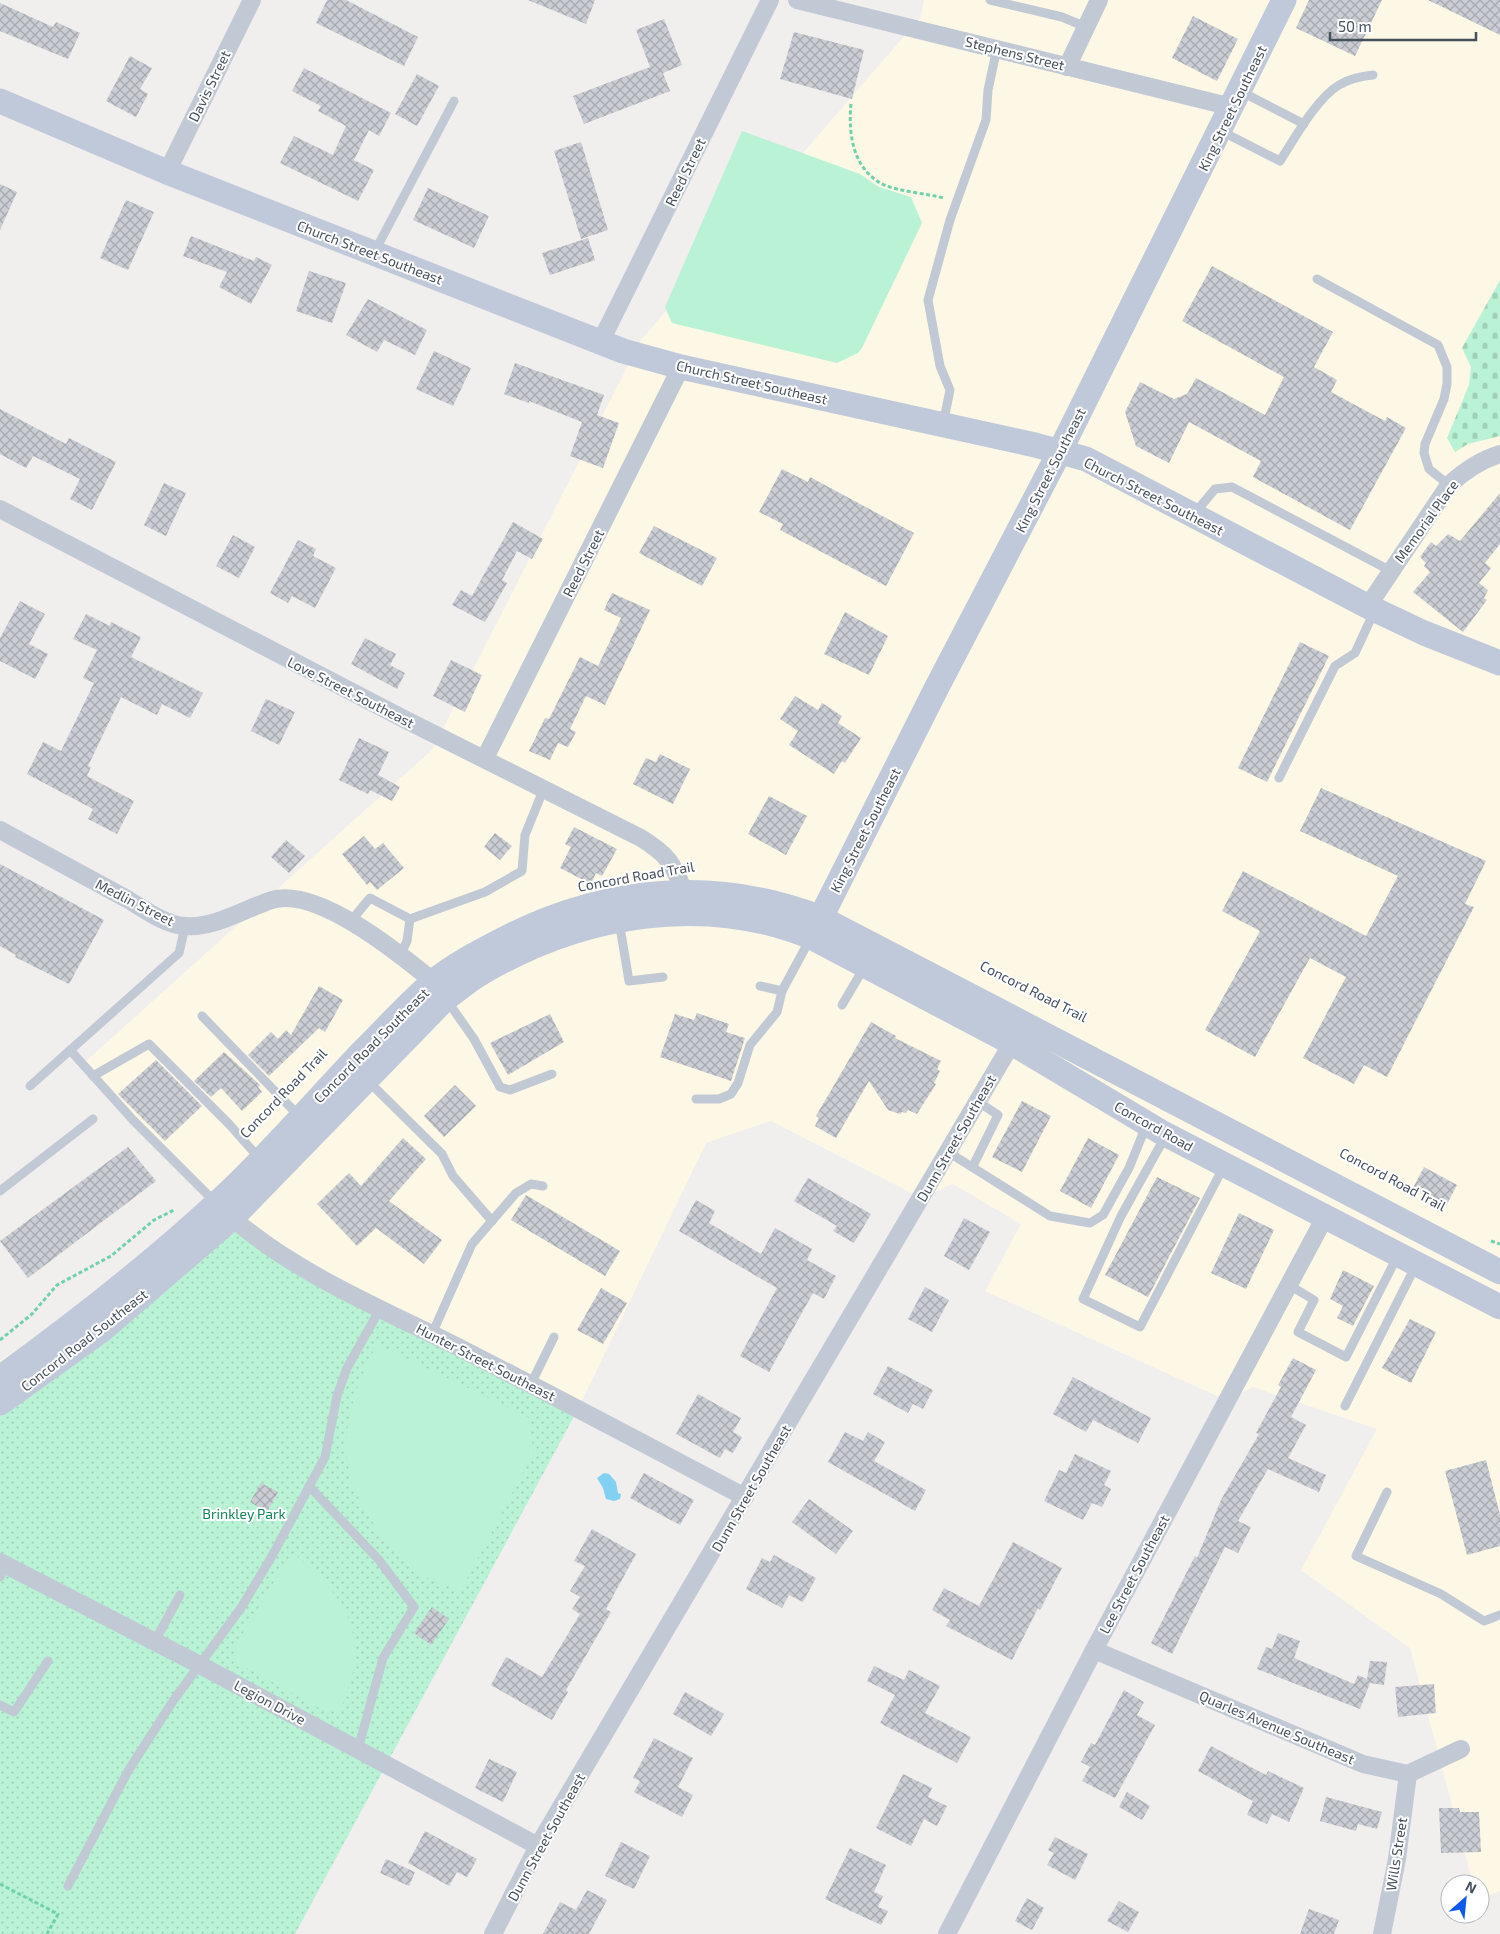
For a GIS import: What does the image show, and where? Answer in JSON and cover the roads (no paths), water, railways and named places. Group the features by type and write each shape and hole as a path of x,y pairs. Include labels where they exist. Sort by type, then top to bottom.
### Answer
{"main road":[{"name":"King Street Southeast","path":"816,927 1060,452 1284,0"},
{"name":"Church Street Southeast","path":"0,101 167,172 600,343 681,367 1086,459 1372,608 1424,633 1500,664"},
{"name":"Concord Road Southeast","path":"0,1403 102,1328 224,1211 367,1080 440,990 487,947 525,928 573,909 628,895 684,891 748,896 791,906 816,927"},
{"name":"Concord Road Southeast","path":"0,1378 105,1300 173,1244 224,1211 260,1160 414,999 482,973 520,953 568,934 618,920 688,912 743,918 787,927 816,927"},
{"name":"Concord Road","path":"816,927 866,966 1012,1043 1157,1129 1500,1307"},
{"path":"816,927 1500,1272"}],"street":[{"name":"Davis Street","path":"167,172 252,0"},
{"name":"Reed Street","path":"600,343 770,0"},
{"name":"Stephens Street","path":"798,0 1066,66 1236,99"},
{"path":"1066,66 1099,0"},
{"name":"Reed Street","path":"484,758 681,367"},
{"name":"Memorial Place","path":"1372,608 1391,571 1449,485 1470,468 1500,454"},
{"name":"Love Street Southeast","path":"0,509 398,716 641,838 662,851 674,867 684,891"},
{"name":"Medlin Street","path":"0,830 153,914 185,926 208,924 274,900 294,898 328,909 400,956 440,990"},
{"name":"Dunn Street Southeast","path":"493,1934 538,1846 1012,1043"},
{"name":"Hunter Street Southeast","path":"224,1211 277,1254 380,1309 531,1384 745,1497"},
{"name":"Lee Street Southeast","path":"947,1934 1094,1650 1325,1217"},
{"name":"Legion Drive","path":"2,1568 155,1641 538,1846"},
{"name":"Quarles Avenue Southeast","path":"1094,1650 1364,1764 1408,1774"},
{"path":"1408,1774 1461,1749"},
{"name":"Wills Street","path":"1382,1934 1397,1859 1408,1774"}],"lane":[{"path":"990,0 1062,17 1086,27"},
{"path":"942,425 950,390 940,366 928,300 934,272 957,200 986,120 988,90 997,48"},
{"path":"1221,130 1280,161 1304,124 1339,85 1358,77 1373,75"},
{"path":"1236,99 1304,124"},
{"path":"374,254 454,102"},
{"path":"1317,278 1438,345 1443,353 1447,367 1446,384 1444,399 1425,444 1424,453 1429,469 1449,485"},
{"path":"1193,515 1215,489 1232,487 1391,571"},
{"path":"1279,778 1335,666 1355,653 1372,608"},
{"path":"350,922 370,898 410,918 485,892 522,871 525,836 544,788"},
{"path":"400,956 407,941 410,918"},
{"path":"618,920 629,981 663,976"},
{"path":"30,1086 178,953 185,926"},
{"path":"696,1099 719,1099 731,1094 738,1083 750,1046 776,1012 782,991 816,927"},
{"path":"842,1005 866,966"},
{"path":"760,986 782,991"},
{"path":"440,990 474,1039 500,1087 510,1090 552,1074"},
{"path":"202,1016 301,1117"},
{"path":"93,1076 149,1044 229,1124 260,1160"},
{"path":"70,1050 133,1120 224,1211"},
{"path":"367,1080 442,1154 453,1176 492,1220"},
{"path":"973,1166 998,1115 978,1102"},
{"path":"0,1191 93,1119"},
{"path":"1157,1129 1122,1216 1083,1299 1140,1327 1225,1164"},
{"path":"948,1152 1050,1216 1090,1223 1103,1214 1129,1168 1157,1129"},
{"path":"432,1334 454,1287 468,1250 492,1220 524,1187 531,1184 543,1186"},
{"path":"1289,1285 1314,1300 1298,1332 1346,1357 1407,1259"},
{"path":"1345,1406 1407,1259"},
{"path":"68,1886 128,1772 160,1719 252,1591 325,1457 337,1396 347,1368 380,1309"},
{"path":"531,1384 554,1337"},
{"path":"309,1486 379,1560 414,1607 383,1658 358,1749"},
{"path":"1387,1492 1356,1556 1441,1594 1484,1621 1500,1615"},
{"path":"155,1641 180,1595"},
{"path":"0,1705 14,1712 48,1661"}],"water":[{"path":"604,1473 609,1474 616,1482 618,1493 621,1494 620,1499 614,1501 606,1499 603,1488 597,1478"}],"park label":[{"name":"Brinkley Park","path":"244,1513"}]}
